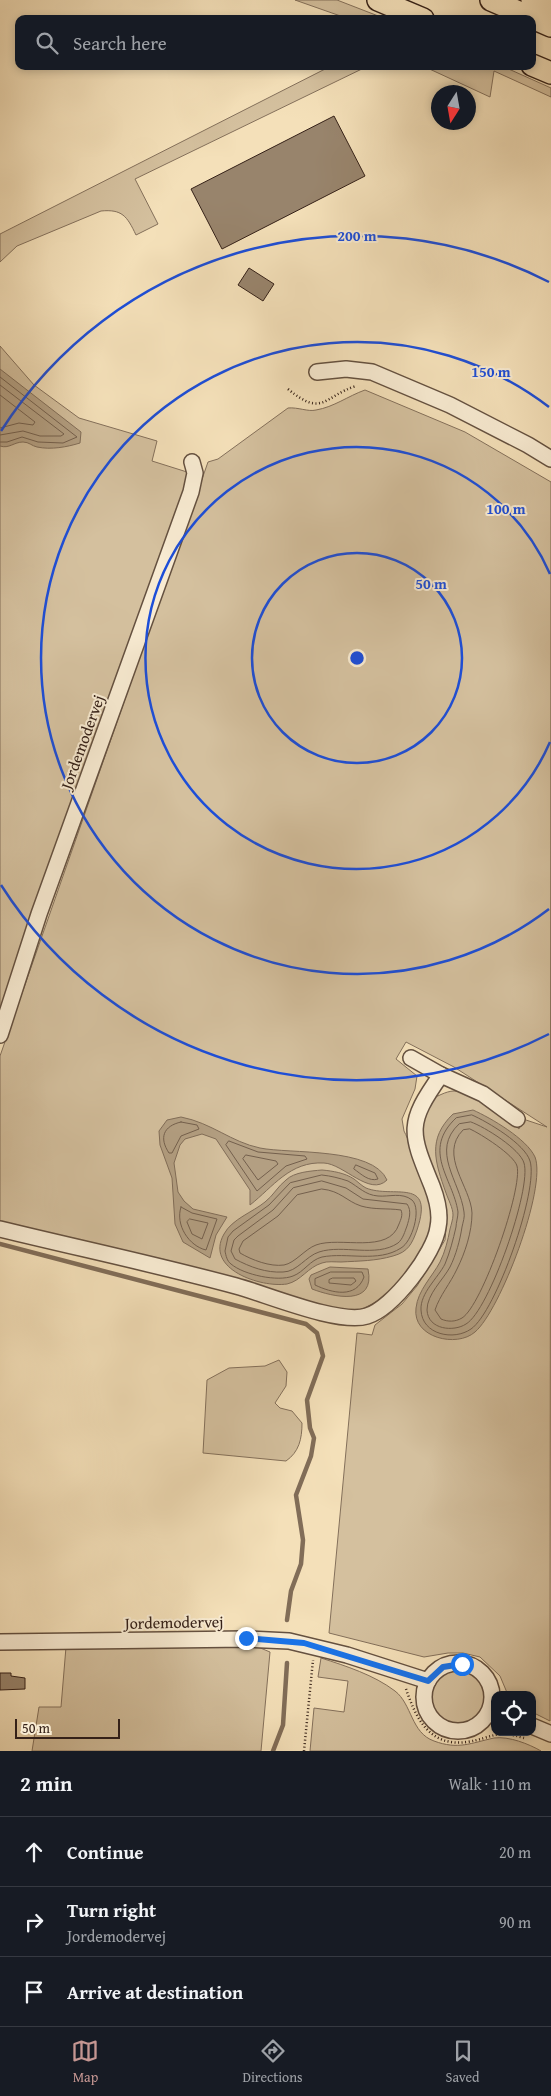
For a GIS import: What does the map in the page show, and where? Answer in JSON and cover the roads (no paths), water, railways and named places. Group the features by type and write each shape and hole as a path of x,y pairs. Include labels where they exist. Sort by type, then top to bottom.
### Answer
{"highway":[{"path":"378,0 414,15"},
{"path":"491,0 526,15"},
{"path":"532,0 551,10"},
{"path":"536,20 551,26"},
{"path":"536,67 551,73"}],"street":[{"path":"316,372 346,369 372,372 450,405 528,445 551,459"},
{"name":"Jordemodervej","path":"0,1035 39,914 191,492 195,473 192,462"},
{"path":"411,1058 440,1075 483,1094 518,1120"},
{"path":"0,1229 235,1286 342,1317 368,1316 398,1294 433,1246 438,1227 439,1210 417,1150 414,1126 422,1101 440,1075"},
{"name":"Jordemodervej","path":"0,1642 246,1638 290,1641 347,1656 426,1686"},
{"path":"491,1692 488,1683 480,1671 471,1666 457,1663 448,1665 435,1672 426,1686 424,1703 430,1718 447,1730 462,1731 472,1728 491,1713"},
{"path":"536,1731 551,1734"}],"water":[{"path":"0,369 81,432 80,443 53,448 37,447 23,442 6,447 0,446"},
{"path":"473,1110 517,1136 531,1150 535,1157 537,1173 528,1220 519,1248 497,1300 475,1332 467,1337 447,1339 428,1333 421,1327 417,1318 416,1308 422,1289 442,1258 453,1217 439,1171 436,1142 445,1123 453,1114"},
{"path":"181,1117 260,1148 329,1154 365,1162 379,1169 387,1180 373,1185 332,1165 312,1163 301,1166 283,1176 250,1205 250,1190 216,1139 202,1134 185,1139 180,1145 174,1163 178,1192 193,1209 227,1217 216,1235 210,1258 183,1242 175,1224 172,1178 160,1145 159,1131 167,1120"},
{"path":"322,1170 347,1175 366,1188 377,1191 408,1193 416,1196 420,1202 421,1213 417,1230 409,1247 387,1258 324,1262 287,1284 263,1283 238,1274 228,1266 222,1257 220,1246 224,1234 232,1224 265,1202 289,1177 303,1172"},
{"path":"330,1267 368,1269 369,1281 366,1289 359,1294 341,1296 312,1289 309,1279 311,1275"}],"waterway":[{"path":"0,1244 306,1324 317,1333 323,1356 307,1400 310,1428 314,1438 311,1456 296,1495 303,1540 301,1564 291,1591 287,1620"},
{"path":"273,1751 283,1725 287,1663"}]}
